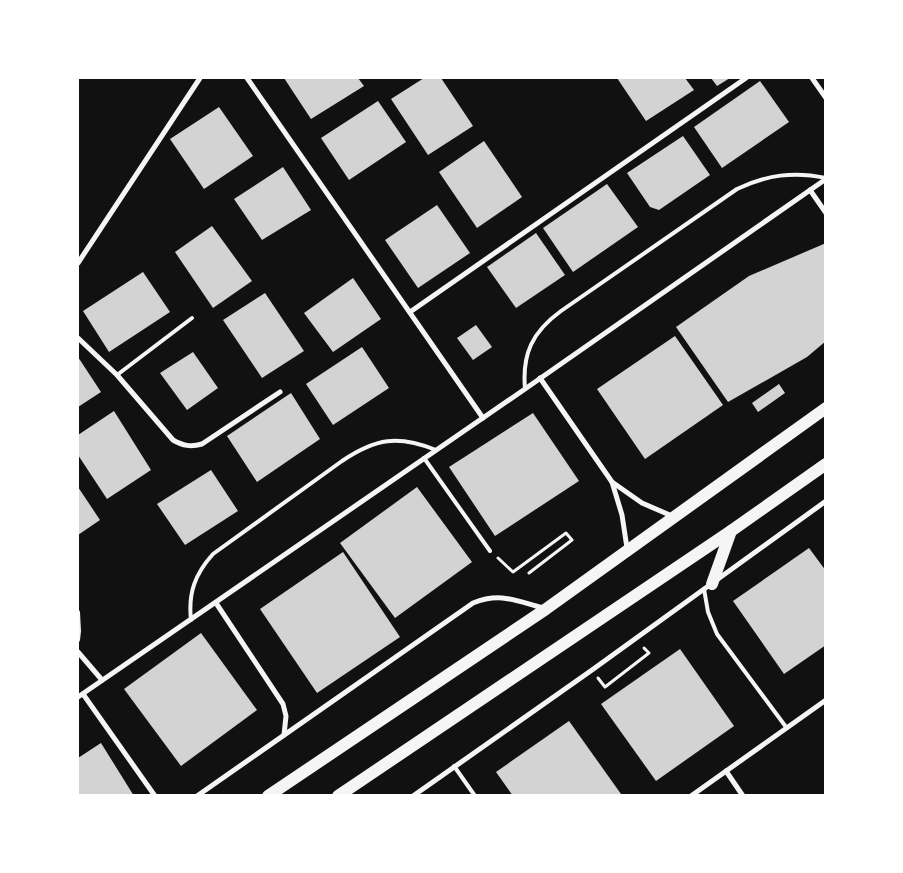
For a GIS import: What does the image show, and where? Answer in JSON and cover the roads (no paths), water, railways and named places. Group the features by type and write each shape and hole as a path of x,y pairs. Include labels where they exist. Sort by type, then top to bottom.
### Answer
{"main road":[{"path":"268,796 546,609 826,408"},
{"path":"338,796 731,531 826,464"},
{"path":"708,586 731,531"}],"street":[{"path":"78,263 200,78"},
{"path":"247,78 483,418"},
{"path":"410,312 746,78"},
{"path":"812,78 826,98"},
{"path":"78,698 826,178"},
{"path":"810,190 826,213"},
{"path":"78,338 117,375 173,440 187,446 202,444 280,392"},
{"path":"540,378 612,482 622,515 627,550"},
{"path":"612,482 642,503 675,517"},
{"path":"413,796 826,501"},
{"path":"197,796 473,603 484,599 506,597 546,609"},
{"path":"216,603 283,704 286,716 284,735"},
{"path":"78,652 102,680"},
{"path":"83,694 155,796"},
{"path":"691,796 826,700"},
{"path":"726,771 743,796"}],"lane":[{"path":"525,389 525,359 530,344 548,320 738,189 754,181 772,176 808,174 826,178"},
{"path":"117,375 192,318"},
{"path":"191,620 190,605 196,577 203,565 213,554 359,449 378,442 391,441 417,443 436,450"},
{"path":"424,458 490,551"},
{"path":"708,586 708,612 717,634 786,727"},
{"path":"78,612 78,640"},
{"path":"454,766 475,796"}]}
